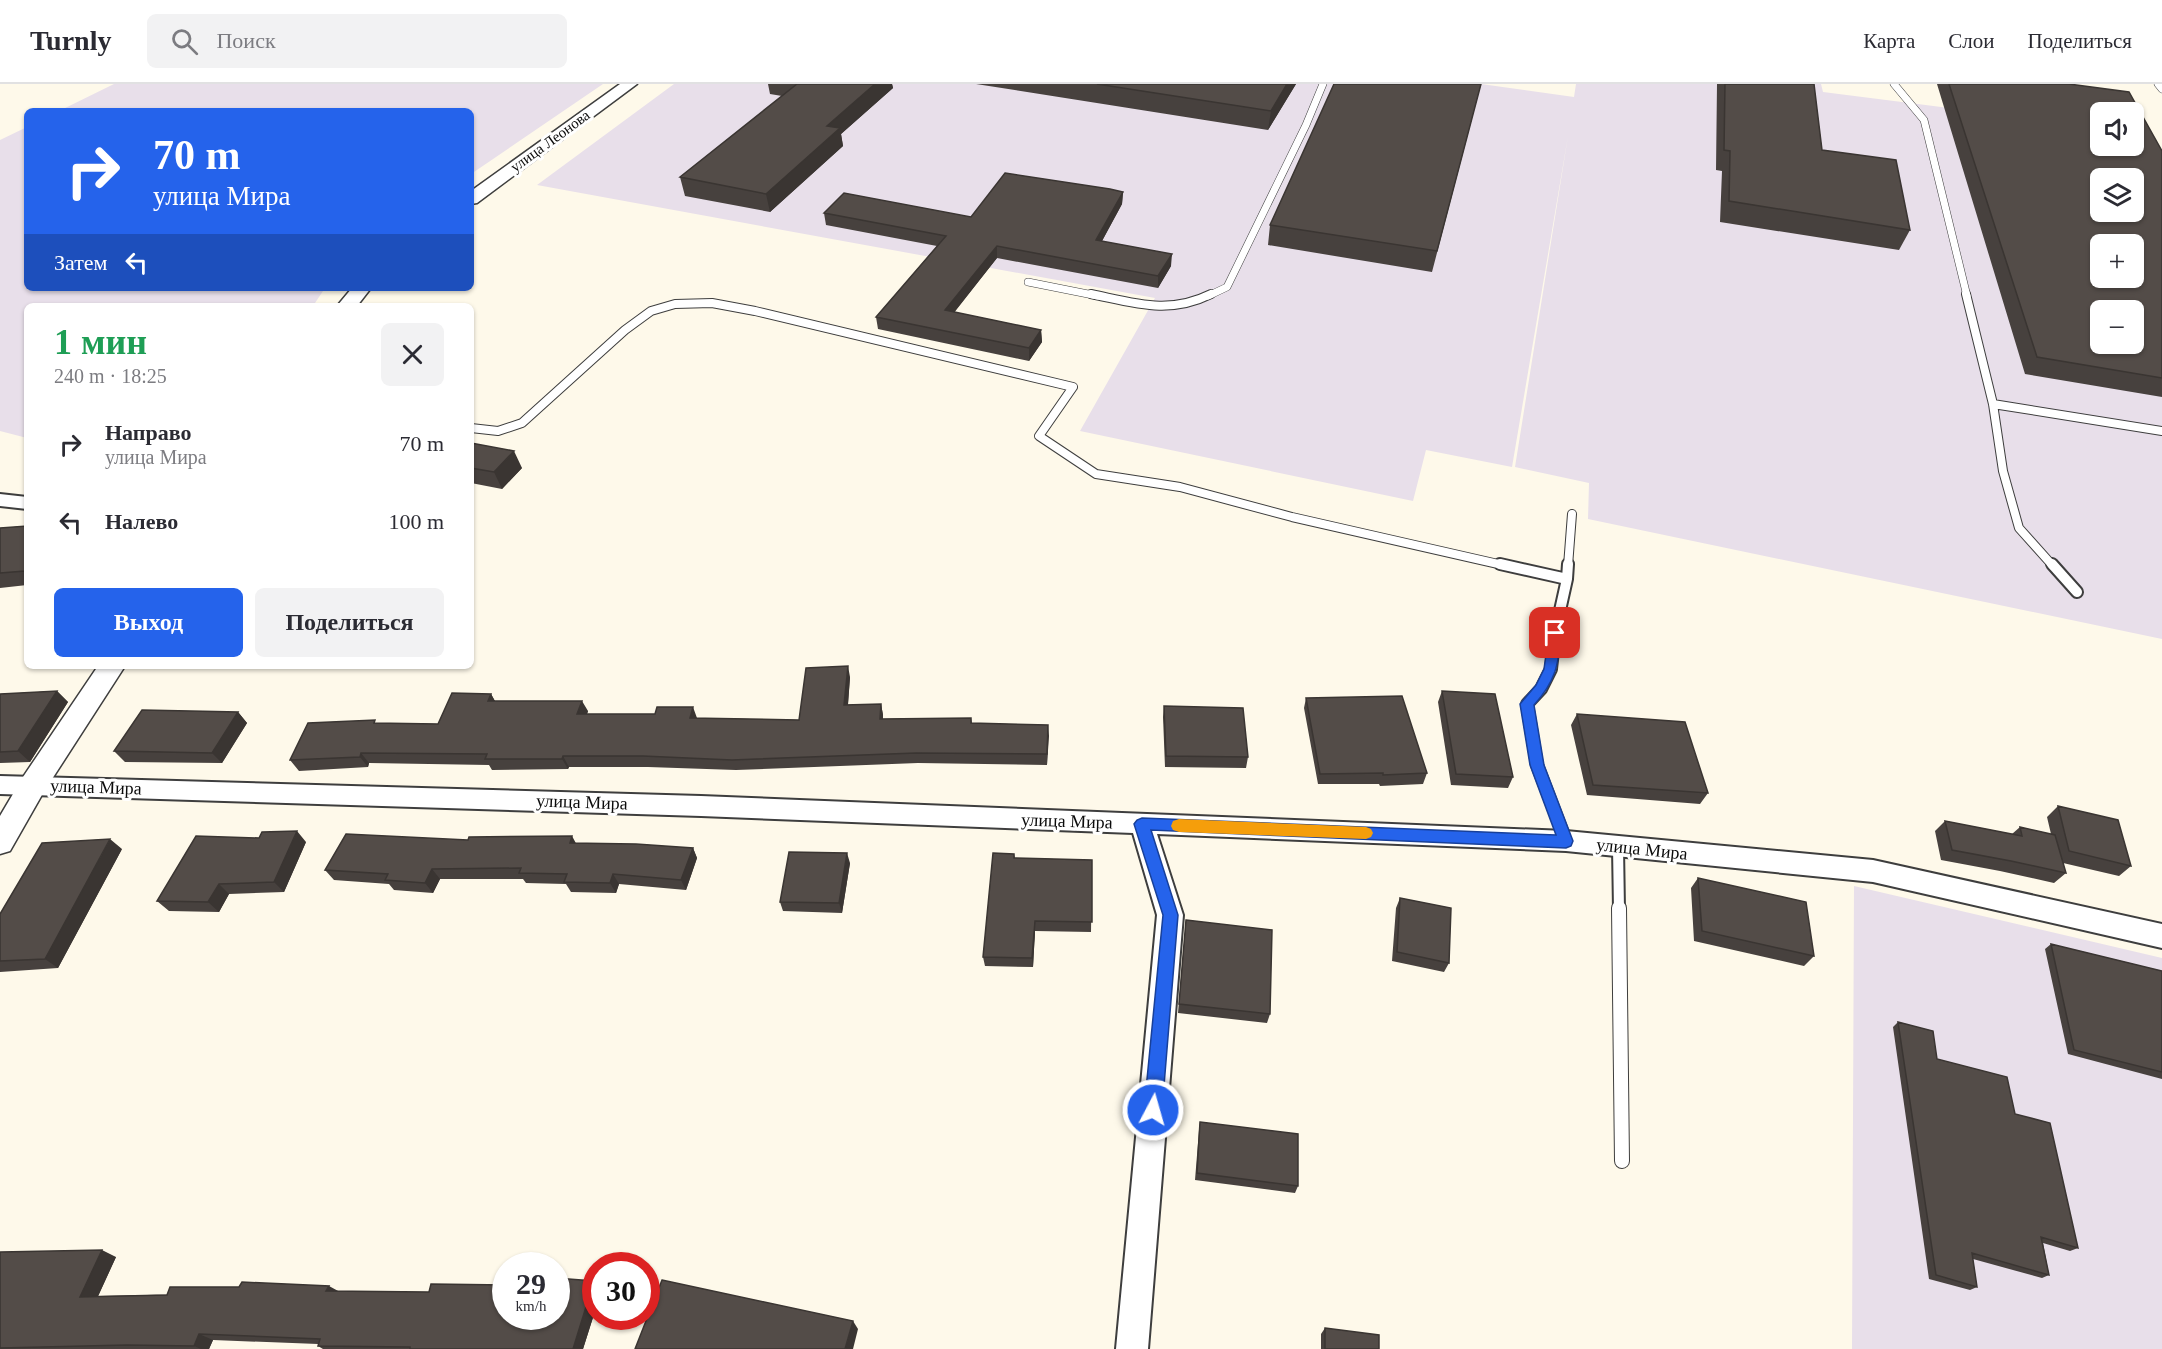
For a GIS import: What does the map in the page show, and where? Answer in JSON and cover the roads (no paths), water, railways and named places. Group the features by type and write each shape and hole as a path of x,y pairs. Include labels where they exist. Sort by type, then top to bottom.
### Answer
{"street":[{"name":"улица Леонова","path":"474,197 630,84"},
{"path":"350,303 360,291"},
{"path":"0,500 24,503"},
{"path":"0,842 33,785 110,669"},
{"name":"улица Мира","path":"0,785 701,806 1566,841 1874,871 2162,936"},
{"path":"1132,1349 1170,915 1142,824"}],"lane":[{"path":"1028,282 1150,306 1191,304 1227,287 1306,125 1323,84"},
{"path":"1894,84 1924,120 1993,404 2003,471 2019,528 2077,592"},
{"path":"2158,84 2162,89"},
{"path":"474,428 498,431 522,423 625,330 651,311 675,304 712,303 1017,372 1073,387 1038,436 1095,474 1179,487 1292,517 1567,579"},
{"path":"1993,404 2162,431"},
{"path":"1566,841 1537,765 1527,704 1541,689 1551,669 1555,633 1567,579 1572,514"},
{"path":"1618,847 1622,1161"}]}
